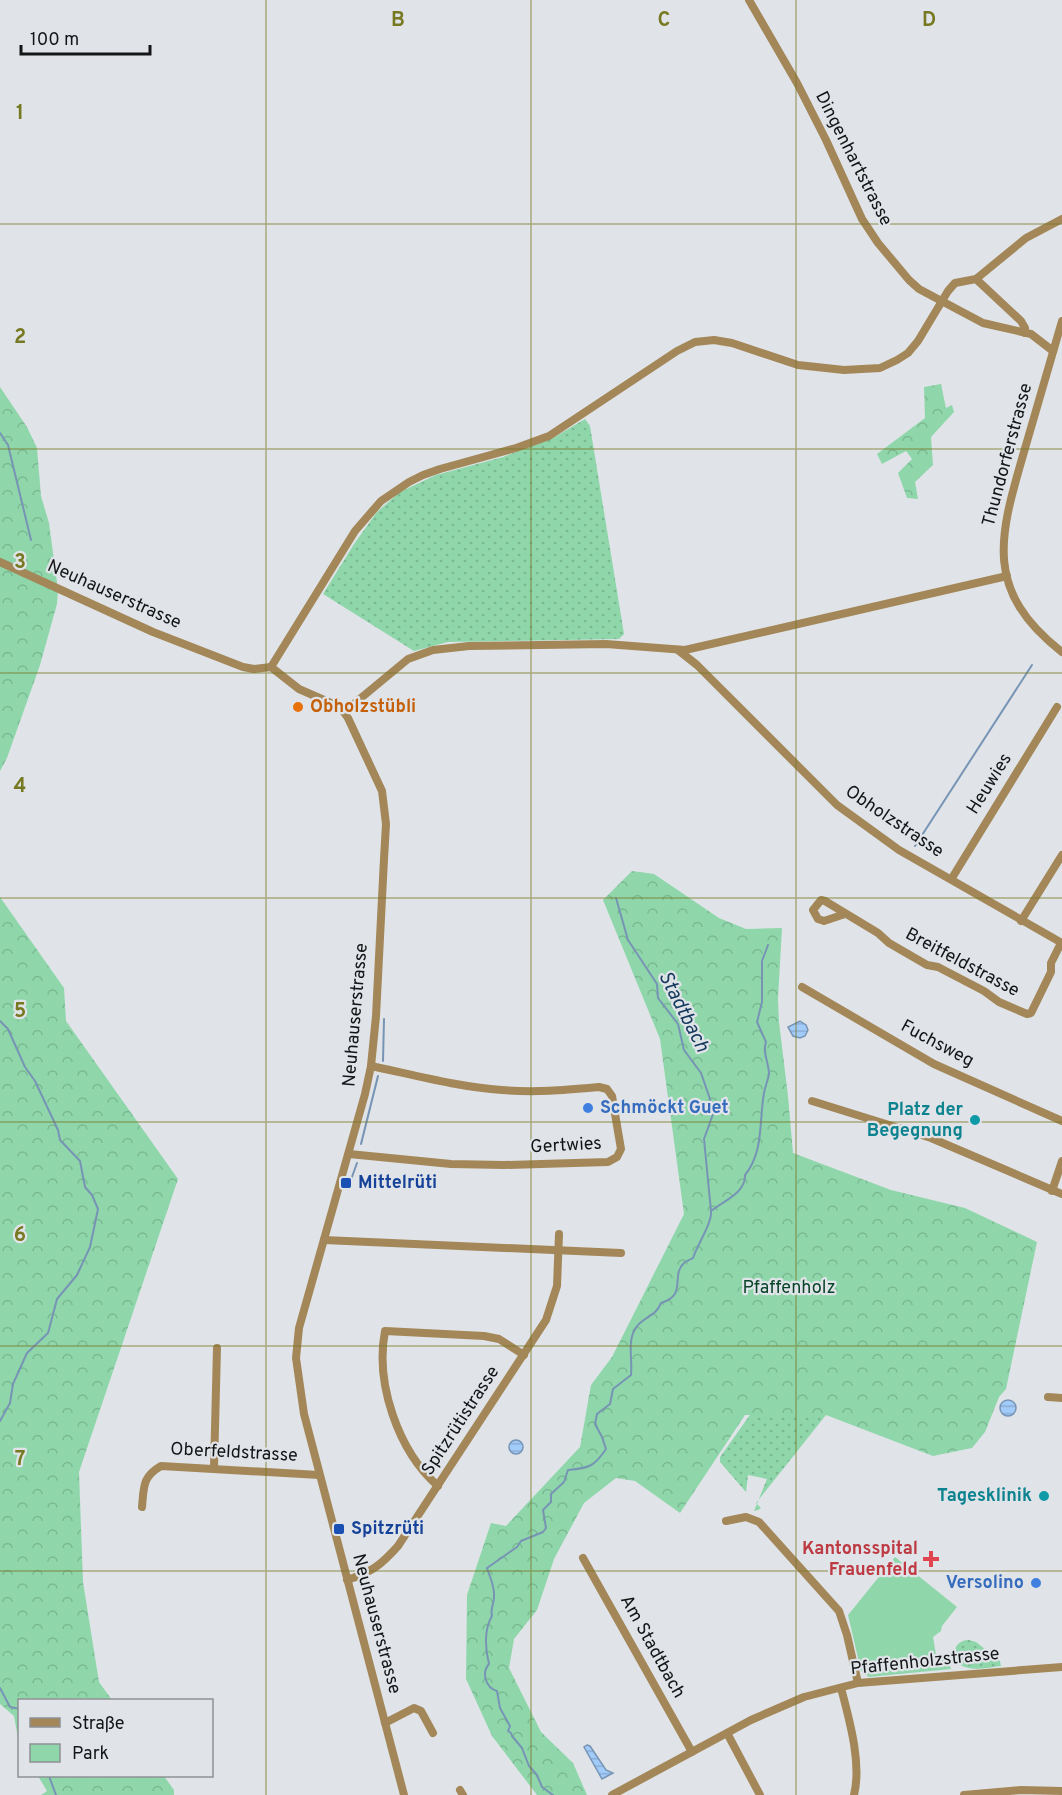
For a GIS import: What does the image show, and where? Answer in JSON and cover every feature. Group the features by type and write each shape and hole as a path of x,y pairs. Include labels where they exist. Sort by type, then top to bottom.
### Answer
{"street":[{"name":"Dingenhartstrasse","path":"748,0 796,83 873,237 909,280 919,289 983,323 1038,338 1053,351"},
{"path":"1007,576 691,649 606,644 469,646 433,650 419,654 399,666 344,712 340,707 299,689 271,667 355,531 381,501 409,482 440,469 516,448 549,436 677,351 695,342 714,340 732,343 798,365 844,370 880,368 908,353 955,283 976,279 1026,238 1062,219"},
{"path":"976,279 1021,321 1025,333"},
{"name":"Thundorferstrasse","path":"1062,321 1007,509 1003,541 1007,576 1026,618 1046,640 1062,652"},
{"name":"Neuhauserstrasse","path":"0,562 153,632 243,667 255,669 271,667"},
{"name":"Obholzstrasse","path":"678,650 697,664 837,805 899,850 946,877 952,878 1021,921 1062,943"},
{"name":"Heuwies","path":"952,878 1057,707"},
{"name":"Neuhauserstrasse","path":"344,712 382,790 386,824 376,1016 371,1066 365,1094 301,1321 296,1358 304,1414 404,1795"},
{"path":"1021,921 1062,855"},
{"name":"Breitfeldstrasse","path":"845,914 927,965 938,967 999,1002 1028,1014 1031,1013 1051,972 1052,963 1062,943"},
{"name":"Fuchsweg","path":"802,987 934,1064 1062,1121"},
{"name":"Gertwies","path":"349,1154 451,1164 557,1165 608,1162 617,1157 621,1149 612,1096 607,1089 599,1086 542,1092 502,1090 467,1086 371,1066"},
{"path":"812,1101 931,1138 1062,1194"},
{"path":"1052,1191 1062,1161"},
{"name":"Spitzrütistrasse","path":"347,1580 365,1575 380,1566 398,1546 546,1320 557,1286 559,1234"},
{"path":"324,1240 621,1253"},
{"path":"438,1486 425,1475 409,1452 390,1407 383,1376 384,1331 484,1336 499,1339 524,1355"},
{"path":"214,1468 217,1348"},
{"path":"1048,1397 1062,1398"},
{"name":"Oberfeldstrasse","path":"142,1507 146,1478 151,1471 160,1466 319,1474"},
{"path":"726,1521 746,1517 759,1522 838,1611 847,1635 858,1683"},
{"name":"Am Stadtbach","path":"583,1558 692,1752"},
{"name":"Pfaffenholzstrasse","path":"612,1795 759,1716 804,1697 858,1683 1062,1667"},
{"path":"841,1688 853,1735 856,1785 854,1795"},
{"path":"385,1723 414,1708 421,1711 433,1733"},
{"path":"727,1733 760,1795"},
{"path":"964,1795 1020,1790 1062,1791"}],"green space":[{"path":"941,384 946,408 952,405 954,412 931,437 933,465 915,482 918,499 907,498 898,473 912,459 906,451 882,464 877,454 925,418 924,387"},
{"path":"0,387 27,427 37,448 41,496 49,523 58,590 57,604 40,665 7,758 0,771"},
{"path":"585,419 590,426 624,634 619,639 448,642 414,651 323,594 377,512 400,492 436,475 503,457 553,438"},
{"name":"Pfaffenholz","path":"632,871 654,874 719,918 746,929 782,928 779,1022 793,1153 891,1190 965,1208 1037,1242 1006,1389 999,1397 985,1432 972,1448 933,1456 826,1415 745,1415 680,1513 635,1481 616,1478 584,1503 554,1559 537,1610 514,1639 509,1668 541,1732 573,1763 587,1795 537,1795 492,1736 466,1679 467,1595 491,1523 506,1526 580,1447 591,1385 612,1357 684,1214 660,1039 603,900"},
{"path":"0,897 64,988 66,1021 178,1179 79,1472 83,1582 99,1682 111,1699 18,1699 18,1738 14,1716 0,1704"},
{"path":"752,1412 826,1415 759,1500 767,1479 748,1475 746,1492 720,1462 720,1457"},
{"path":"895,1557 957,1607 942,1626 941,1631 933,1637 937,1661 946,1655 951,1669 869,1677 861,1671 848,1615"},
{"path":"962,1641 976,1642 1000,1661 1001,1666 975,1669 958,1663 954,1658 955,1648"},
{"path":"39,1777 165,1777 174,1790 174,1795 41,1795 47,1791"}],"water":[{"path":"800,1021 806,1025 808,1030 805,1036 800,1038 793,1036 788,1027"},
{"path":"1008,1400 1014,1402 1016,1408 1014,1414 1008,1416 1002,1414 1000,1408 1002,1402"},
{"path":"516,1440 521,1442 523,1447 521,1452 516,1454 511,1452 509,1447 511,1442"},
{"path":"587,1745 606,1770 613,1773 602,1779 584,1747"}],"waterway":[{"path":"0,433 8,445 31,540"},
{"path":"915,846 1032,665"},
{"name":"Stadtbach","path":"616,898 628,940 657,984 658,998 678,1024 684,1050 701,1073 710,1099 713,1114 704,1139 711,1211"},
{"name":"Stadtbach","path":"553,1795 542,1787 537,1775 529,1766 522,1748 508,1731 510,1726 500,1708 497,1691 490,1687 486,1680 485,1672 489,1664 486,1633 492,1616 494,1600 493,1586 487,1568 517,1547 521,1541 543,1532 546,1528 543,1510 551,1502 551,1494 564,1482 568,1470 590,1466 606,1449 595,1424 597,1414 610,1404 613,1389 631,1375 631,1341 635,1329 655,1312 661,1303 674,1295 680,1268 693,1258 709,1222 711,1211 742,1187 758,1146 764,1093 769,1074 766,1042 757,1022 762,1002 762,961 768,945"},
{"path":"383,1061 384,1019"},
{"path":"0,1021 8,1029 25,1067 35,1081 58,1130 60,1140 80,1161 85,1187 92,1195 98,1209 90,1247 77,1275 57,1299 48,1333 27,1353 13,1384 10,1403 0,1421"},
{"path":"361,1144 378,1076"},
{"path":"348,1188 357,1163"},
{"path":"0,1688 10,1707 18,1709"},
{"path":"49,1777 56,1795"}],"place":[{"name":"Obholzstübli","path":"298,707"},
{"name":"Schmöckt Guet","path":"588,1108"},
{"name":"Platz der Begegnung","path":"975,1120"},
{"name":"Mittelrüti","path":"346,1183"},
{"name":"Tagesklinik","path":"1044,1496"},
{"name":"Spitzrüti","path":"339,1529"},
{"name":"Kantonsspital Frauenfeld","path":"931,1559"},
{"name":"Versolino","path":"1036,1583"}]}
